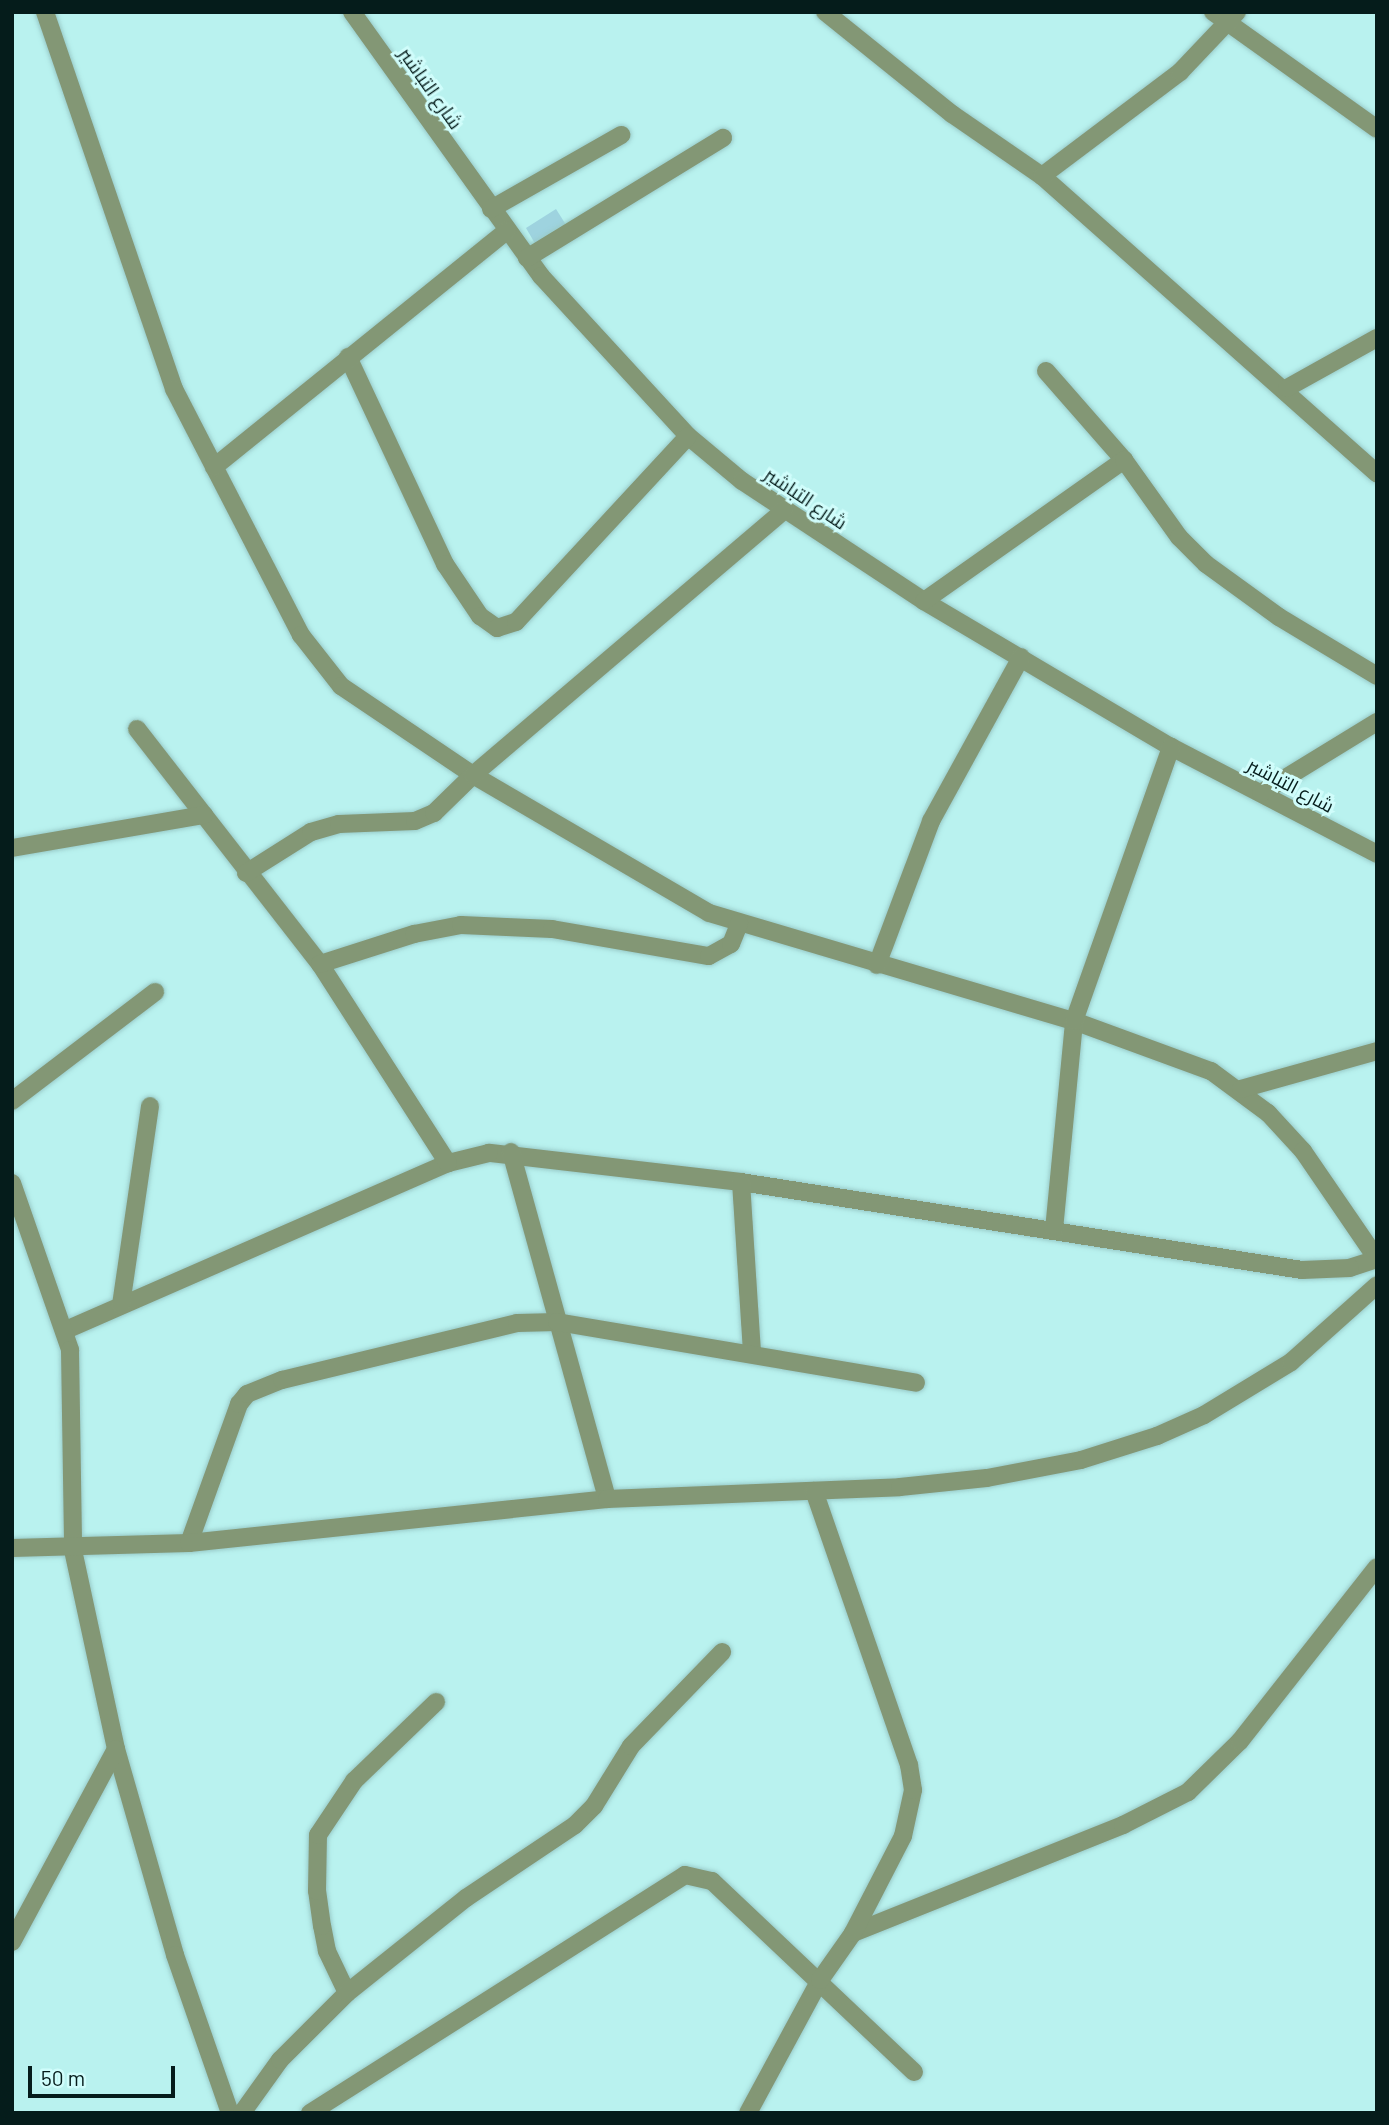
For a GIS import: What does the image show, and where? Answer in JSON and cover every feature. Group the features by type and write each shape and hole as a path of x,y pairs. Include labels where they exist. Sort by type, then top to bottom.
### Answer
{"street":[{"path":"45,12 164,366 214,467 321,665 361,701 473,775 688,903 739,925 1074,1021 1170,1052 1241,1089 1303,1151 1377,1259 1350,1268 1302,1270 741,1182 511,1152 469,1156 448,1163 320,1223 209,1264 66,1330"},
{"name":"شارع التباشير","path":"352,12 527,258 688,436 784,510 924,601 1171,747 1377,854"},
{"path":"825,12 952,114 1042,176 1287,388 1377,472"},
{"path":"1213,12 1232,18 1377,129"},
{"path":"1042,176 1180,72 1232,18"},
{"path":"491,209 621,135"},
{"path":"527,258 723,138"},
{"path":"214,467 507,230"},
{"path":"1287,388 1377,338"},
{"path":"348,357 445,564 480,616 497,628 516,622 688,436"},
{"path":"1046,371 1124,460 1179,537 1206,564 1279,617 1377,676"},
{"path":"924,601 1124,460"},
{"path":"246,873 311,832 339,824 415,821 434,813 473,775 784,510"},
{"path":"877,965 931,821 1021,657"},
{"path":"1261,793 1377,722"},
{"path":"137,729 246,873 320,964 448,1163"},
{"path":"1054,1230 1074,1021 1171,747"},
{"path":"12,848 204,815"},
{"path":"320,964 414,934 461,925 552,929 709,956 731,944 739,925"},
{"path":"12,1101 155,992"},
{"path":"1241,1089 1377,1051"},
{"path":"121,1305 150,1106"},
{"path":"511,1152 607,1499"},
{"path":"741,1182 752,1354"},
{"path":"12,1183 66,1330 73,1369 73,1549 116,1749 175,1955 230,2113"},
{"path":"12,1548 73,1549 189,1543 607,1499 814,1491 987,1478 1081,1460 1157,1436 1252,1389 1291,1362 1377,1285"},
{"path":"189,1543 239,1404 247,1394 282,1380 517,1323 557,1322 916,1382"},
{"path":"748,2113 820,1980 853,1933 903,1836 913,1790 909,1765 814,1491"},
{"path":"853,1933 1123,1825 1188,1792 1240,1741 1377,1567"},
{"path":"242,2113 280,2060 347,1993 466,1898 575,1825 604,1792 631,1746 722,1652"},
{"path":"347,1993 327,1951 322,1926 317,1891 318,1835 354,1781 436,1702"},
{"path":"12,1942 116,1749"},
{"path":"310,2113 685,1875 712,1881 820,1980 914,2072"}],"building":[{"path":"556,209 568,228 537,247 526,228"}]}
